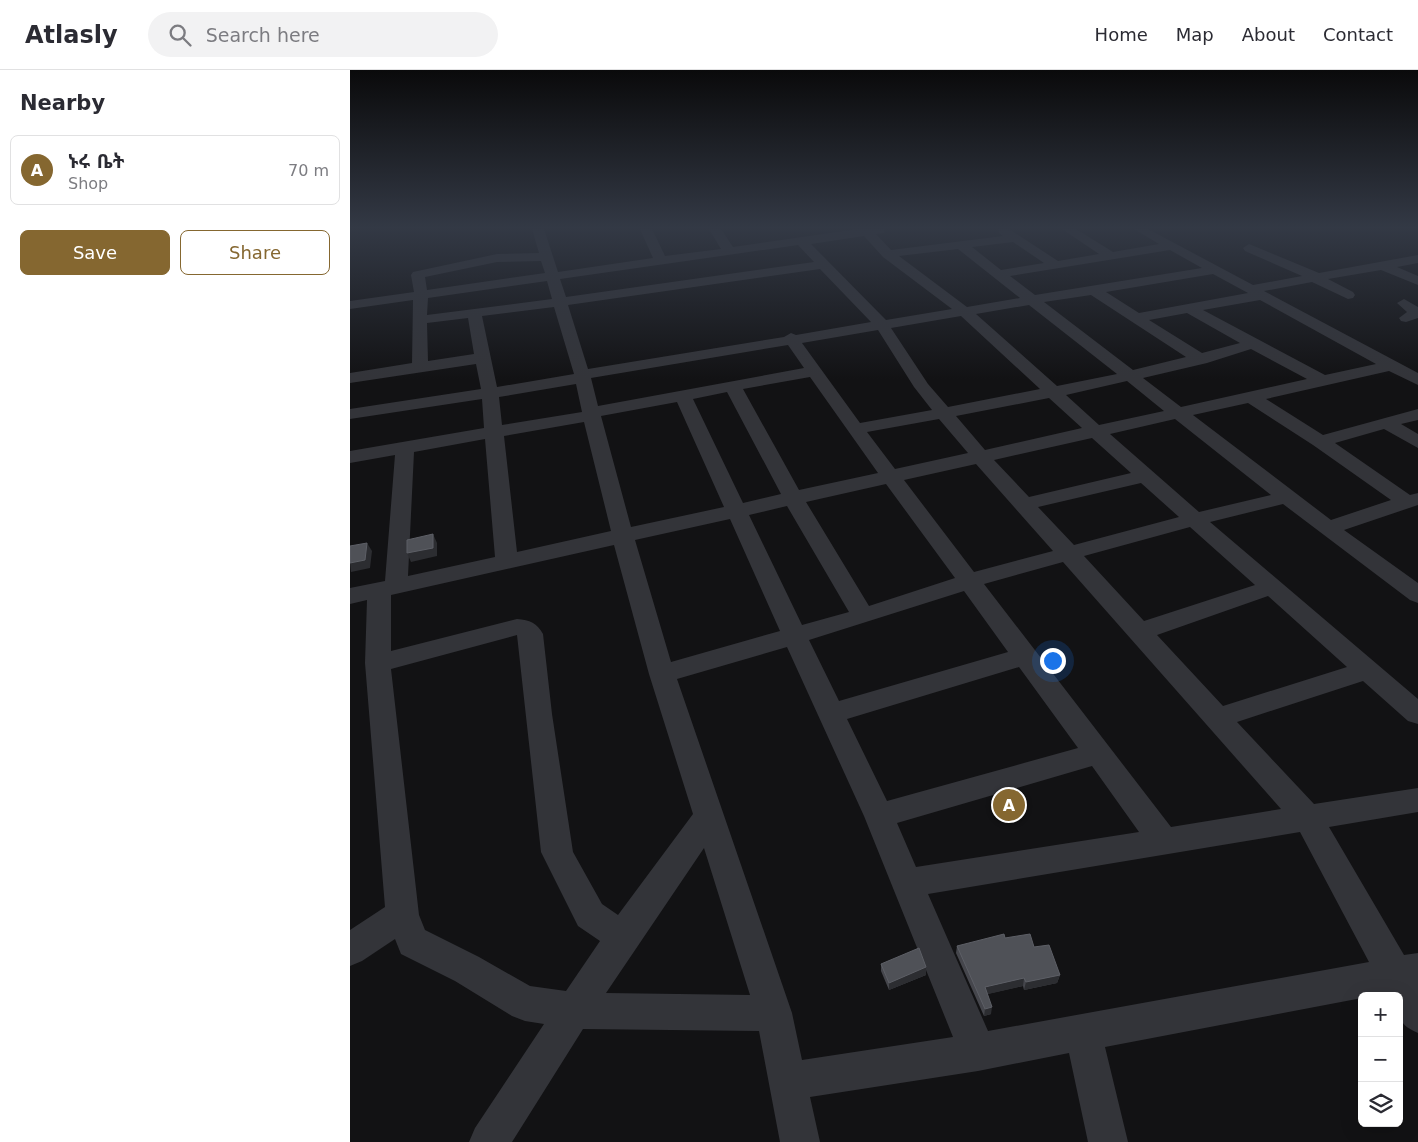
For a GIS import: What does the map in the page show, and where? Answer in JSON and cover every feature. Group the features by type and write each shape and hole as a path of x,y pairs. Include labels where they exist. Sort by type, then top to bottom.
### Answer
{"street":[{"path":"419,279 421,294 419,320 420,367"},
{"path":"350,305 529,279"},
{"path":"552,279 593,413 623,537 662,674 774,1013 800,1142"},
{"path":"419,320 720,279"},
{"path":"839,279 881,324 922,387 1066,554 1306,818 1406,973 1418,1015"},
{"path":"921,279 965,312 1145,476 1418,714"},
{"path":"1006,279 1287,497 1414,588"},
{"path":"350,414 490,393 790,338 965,312 1160,279"},
{"path":"1232,279 1418,380"},
{"path":"1136,318 1190,309 1317,279"},
{"path":"1317,279 1348,295"},
{"path":"1093,290 1201,360"},
{"path":"1406,318 1417,313 1404,303 1418,300"},
{"path":"1190,309 1323,381"},
{"path":"474,312 490,393 507,563"},
{"path":"790,338 855,429 1164,841"},
{"path":"855,429 1056,393 1201,360 1253,344"},
{"path":"350,378 483,358"},
{"path":"375,591 1253,398 1392,365"},
{"path":"350,457 814,371"},
{"path":"733,387 793,498 863,616"},
{"path":"683,396 793,634 832,713 908,883 978,1052"},
{"path":"1253,398 1412,500"},
{"path":"1320,441 1418,414"},
{"path":"1386,424 1418,442"},
{"path":"405,448 375,591 378,663 402,915 413,942 467,969 524,1003 576,1011 774,1013"},
{"path":"1023,504 1145,476"},
{"path":"662,674 793,634 863,616 969,581 1195,519 1287,497"},
{"path":"1328,528 1412,500"},
{"path":"1138,632 1272,587"},
{"path":"378,663 517,628 525,628 531,634 538,714 557,852 590,915 622,937"},
{"path":"832,713 1025,656"},
{"path":"1216,718 1367,670"},
{"path":"878,816 1098,753"},
{"path":"908,883 1418,800"},
{"path":"489,1142 576,1011 622,937 710,815"},
{"path":"350,949 402,915"},
{"path":"787,1082 978,1052 1406,973"},
{"path":"1083,1033 1108,1142"}],"building":[{"path":"433,534 433,548 407,553 407,540"},
{"path":"367,543 365,560 350,563 350,546"},
{"path":"1004,934 1005,938 1030,934 1034,947 1049,945 1060,975 1026,982 1024,978 985,987 992,1007 985,1009 957,946"},
{"path":"919,948 926,967 889,983 881,964"}],"place":[{"name":"ኑሩ ቤት","path":"1009,805"}]}
